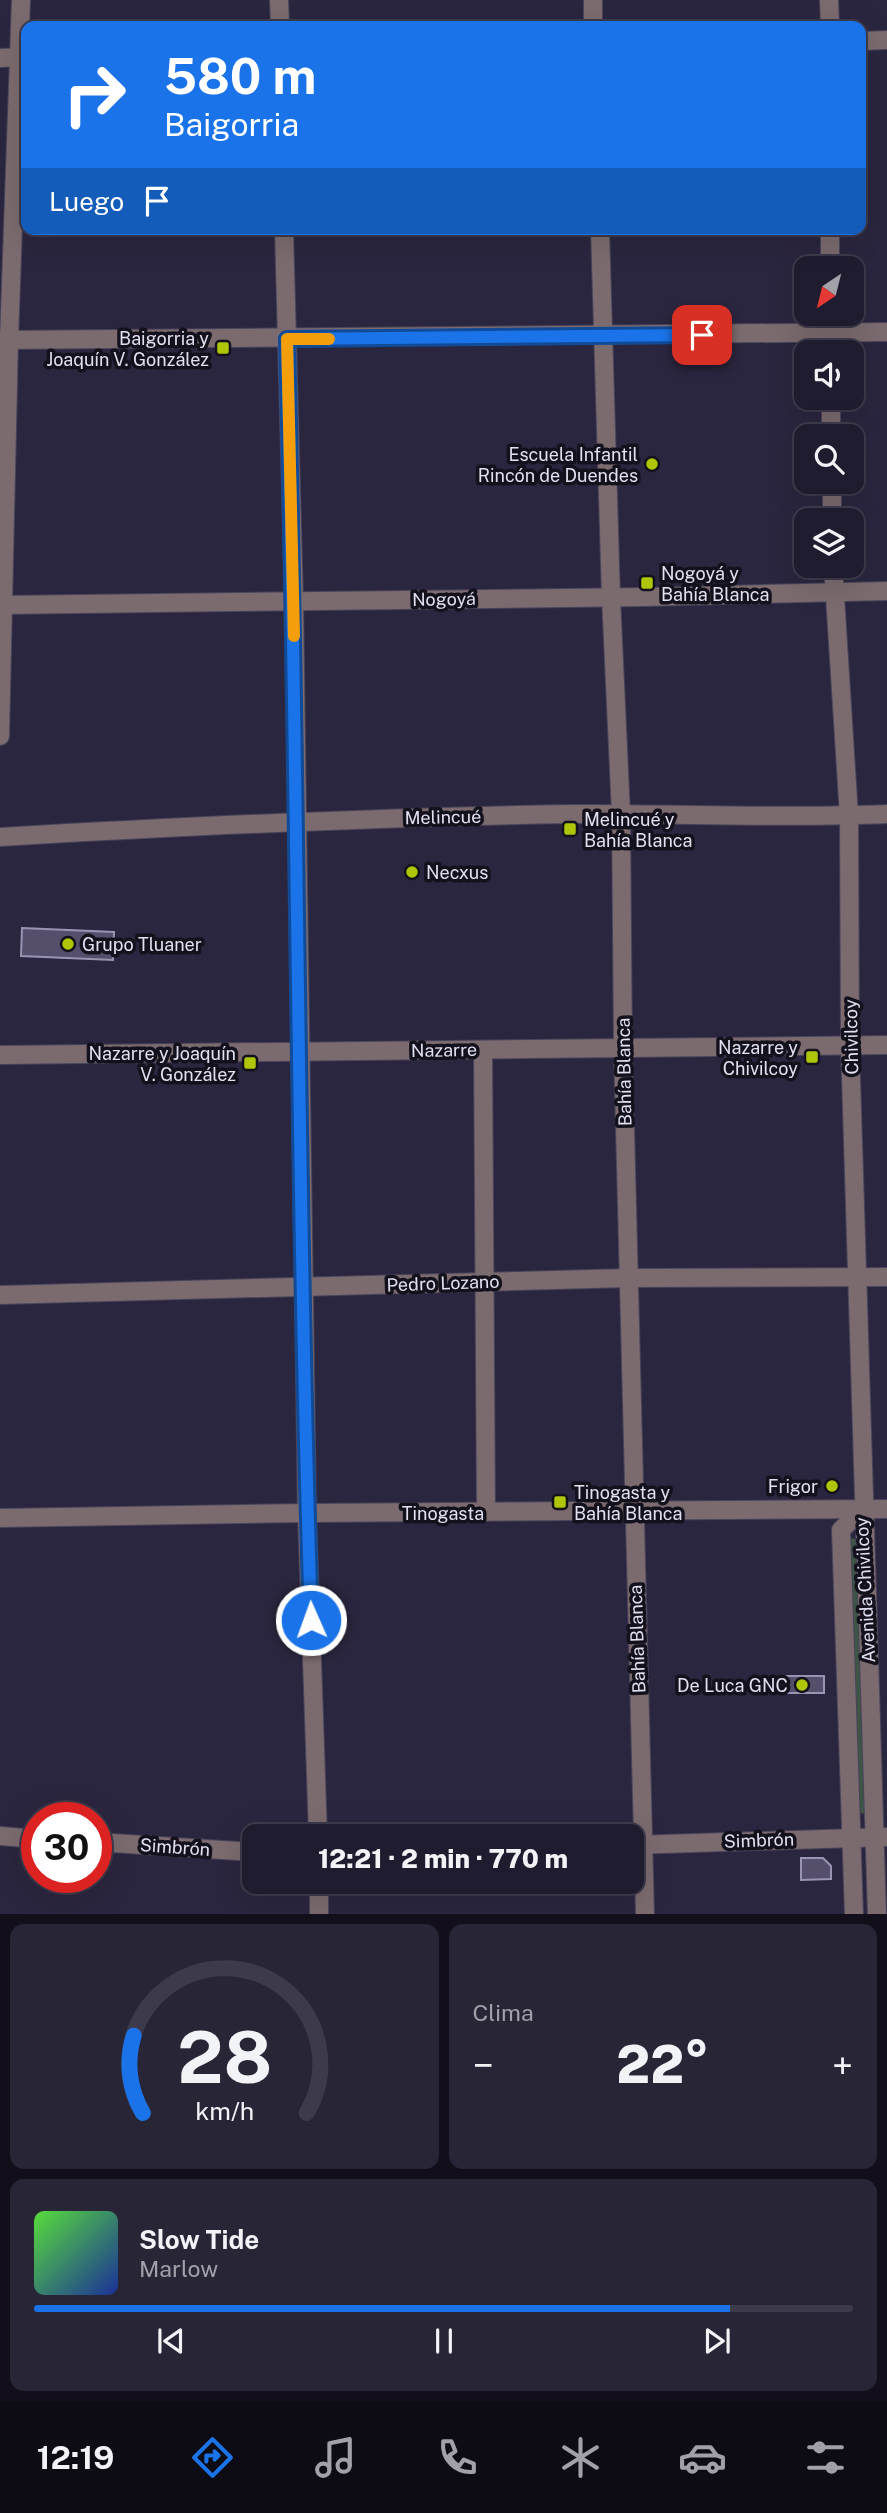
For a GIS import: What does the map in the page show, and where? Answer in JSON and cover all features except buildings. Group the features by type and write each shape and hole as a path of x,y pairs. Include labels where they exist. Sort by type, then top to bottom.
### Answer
{"street":[{"path":"21,0 22,21"},
{"path":"279,0 280,21"},
{"path":"593,0 593,21"},
{"path":"830,0 830,21"},
{"path":"866,41 887,40"},
{"path":"0,58 21,57"},
{"path":"0,736 5,340 21,88"},
{"path":"284,235 294,601 307,1513 318,1824"},
{"name":"Bahía Blanca","path":"600,235 611,597 621,814 637,1824"},
{"path":"830,235 830,256"},
{"path":"846,340 887,332"},
{"path":"5,340 604,337 794,342"},
{"name":"Chivilcoy","path":"833,578 849,816 850,1045 862,1508"},
{"name":"Nogoyá","path":"2,605 887,591"},
{"name":"Melincué","path":"0,837 297,820 621,814 887,814"},
{"name":"Nazarre","path":"0,1055 887,1045"},
{"path":"483,1050 486,1513"},
{"name":"Pedro Lozano","path":"0,1296 485,1282 887,1277"},
{"name":"Avenida Chivilcoy","path":"862,1508 881,1837 877,1914"},
{"name":"Avenida Chivilcoy","path":"854,1914 841,1530 862,1508"},
{"name":"Tinogasta","path":"0,1518 887,1508"},
{"path":"0,1836 21,1838"},
{"name":"Simbrón","path":"644,1845 881,1837"},
{"name":"Simbrón","path":"112,1843 242,1851"},
{"path":"318,1894 319,1914"},
{"name":"Bahía Blanca","path":"643,1894 645,1914"}],"green space":[{"path":"852,1538 857,1540 866,1810 863,1814 858,1812"}],"slow traffic":[{"path":"294,636 287,339 329,339"}],"place":[{"name":"Baigorria y Joaquín V. González","path":"223,348"},
{"name":"Escuela Infantil Rincón de Duendes","path":"652,464"},
{"name":"Nogoyá y Bahía Blanca","path":"647,583"},
{"name":"Melincué y Bahía Blanca","path":"570,829"},
{"name":"Necxus","path":"412,872"},
{"name":"Grupo Tluaner","path":"68,944"},
{"name":"Nazarre y Chivilcoy","path":"812,1057"},
{"name":"Nazarre y Joaquín V. González","path":"250,1063"},
{"name":"Frigor","path":"832,1486"},
{"name":"Tinogasta y Bahía Blanca","path":"560,1502"},
{"name":"De Luca GNC","path":"802,1685"}],"route":[{"path":"311,1620 287,339 702,335"}]}
